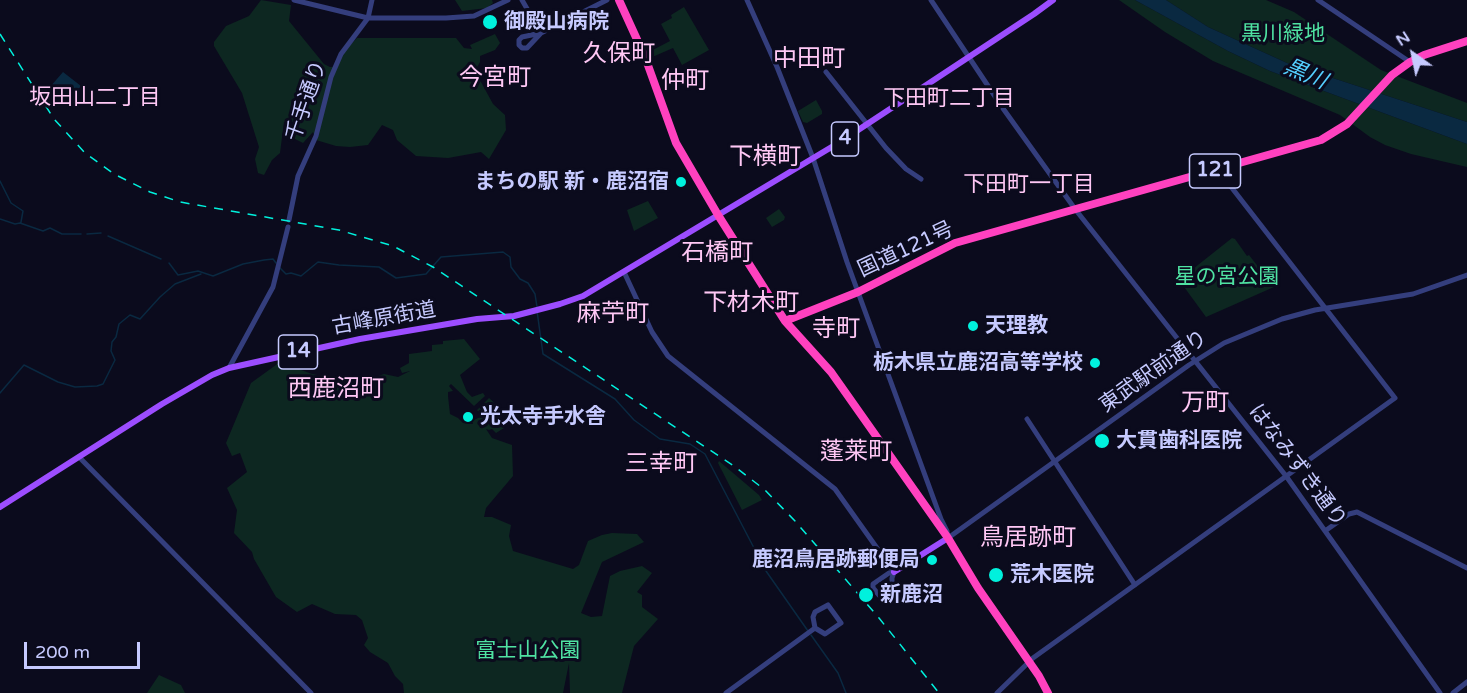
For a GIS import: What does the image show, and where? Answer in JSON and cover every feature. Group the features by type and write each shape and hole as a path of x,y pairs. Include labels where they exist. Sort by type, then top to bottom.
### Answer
{"highway":[{"path":"619,0 645,57 675,143 718,215 785,321 831,372 948,538 978,588 1048,693"},
{"name":"国道121号","path":"785,321 858,292 955,243 1315,142 1350,122 1394,73 1410,62 1464,42"}],"main road":[{"name":"4","path":"718,215 868,124 1053,0"},
{"name":"古峰原街道","path":"0,507 186,390 229,368 360,339 470,320 514,316 550,307 582,296 718,215"},
{"name":"東武駅前通り","path":"893,575 948,538"}],"street":[{"path":"294,0 368,18 461,18 483,13 508,0"},
{"name":"千手通り","path":"289,220 298,176 316,136 336,65 341,54 368,18 372,0"},
{"path":"522,0 541,33 607,0"},
{"path":"747,0 777,67 813,158 847,262 948,538"},
{"name":"はなみずき通り","path":"931,0 1075,209 1286,476 1440,693"},
{"path":"1318,0 1410,62"},
{"path":"826,72 897,160 921,179"},
{"path":"998,693 1029,662 1395,398 1218,170"},
{"path":"229,368 273,287 288,227"},
{"path":"624,272 651,332 668,356 835,489 893,575 892,589 884,595 879,595 873,588 873,584 884,576 893,575"},
{"name":"東武駅前通り","path":"948,538 1195,361 1224,343 1282,319 1413,294 1467,275"},
{"path":"1027,419 1135,585"},
{"path":"79,457 311,693"},
{"path":"1325,531 1349,514 1357,512 1467,568"},
{"path":"813,616 825,606 830,606 841,623 825,634 814,629"},
{"path":"813,616 814,629"},
{"path":"813,616 823,631 829,633"},
{"path":"726,693 814,629"},
{"path":"1453,693 1467,682"}],"green space":[{"path":"261,0 291,5 289,21 324,64 330,67 335,67 346,49 357,38 456,38 464,48 472,49 470,45 495,34 500,43 495,50 480,56 480,62 475,71 493,104 505,115 506,130 489,159 481,152 448,158 416,156 397,140 393,130 382,125 368,145 336,146 316,140 313,132 303,143 293,138 294,122 284,122 280,153 272,160 264,175 258,173 255,159 259,147 242,93 214,46 214,42 226,26 249,16"},
{"path":"455,0 492,0 493,3 487,8 462,11"},
{"name":"黒川緑地","path":"1119,0 1135,0 1228,51 1270,71 1467,144 1467,167 1411,154 1385,145 1340,115 1213,61 1165,32"},
{"name":"黒川緑地","path":"1166,0 1266,0 1294,12 1381,70 1467,103 1467,122 1287,63 1208,27"},
{"path":"684,7 709,50 682,65 673,48 650,58 647,53 670,41 661,24"},
{"path":"816,100 822,114 807,123 803,122 798,111"},
{"path":"648,201 658,218 634,231 627,210"},
{"path":"779,209 785,217 784,220 772,227 766,218"},
{"name":"星の宮公園","path":"1232,238 1247,256 1249,255 1274,287 1206,317 1179,280"},
{"name":"富士山公園","path":"464,339 480,359 460,375 467,392 472,397 483,393 485,396 474,406 451,384 449,386 453,391 448,392 450,414 463,423 473,424 472,421 482,416 477,410 489,398 500,408 493,414 504,428 496,433 492,429 486,429 492,438 512,445 513,476 486,508 484,517 492,517 511,525 509,536 513,551 573,569 579,565 588,541 602,535 637,534 644,542 602,562 581,613 591,617 602,616 610,576 642,566 652,573 637,592 642,595 642,607 658,619 634,646 622,693 570,693 569,663 563,693 404,693 403,684 395,676 388,663 370,652 364,645 368,638 362,620 356,615 335,614 312,604 297,612 276,597 252,552 234,533 237,510 227,488 247,472 240,453 232,456 226,443 251,383 280,362 312,374 350,381 369,379 384,374 398,377 410,371 402,373 400,368 409,363 409,354 432,351 432,345 443,344 443,341"},
{"path":"719,461 759,495 762,500 742,510"},
{"path":"159,675 181,685 185,693 147,693"}],"water":[{"name":"黒川","path":"1135,0 1166,0 1208,27 1287,63 1467,122 1467,144 1270,71 1228,51"},
{"path":"63,72 81,86 67,102 50,87"}],"waterway":[{"path":"0,181 11,203 23,211 21,222"},
{"path":"0,219 43,231 50,228 62,234 81,234"},
{"path":"87,234 101,233"},
{"path":"108,236 161,259"},
{"path":"279,267 286,274 301,276 318,262 379,267 396,278 426,274 441,257 503,252 510,257 511,267 520,279 528,283 535,294 537,307"},
{"path":"169,263 178,275 198,271 213,276 243,264 273,259 276,263"},
{"path":"0,393 24,365 58,382 75,387 103,384 115,360 111,351 119,324 130,315 140,319 175,284 201,274"},
{"path":"537,311 543,354 615,399 634,420 660,439 690,444 705,454 766,571 808,631"},
{"path":"811,635 838,673 846,693"}],"railway":[{"path":"0,34 54,119 85,153 114,174 150,192 180,202 339,230 393,246 433,267 734,466 765,490 795,521 879,618 939,693"}],"place":[{"name":"御殿山病院","path":"490,22"},
{"name":"まちの駅 新・鹿沼宿","path":"681,182"},
{"name":"天理教","path":"973,326"},
{"name":"栃木県立鹿沼高等学校","path":"1095,363"},
{"name":"光太寺手水舎","path":"468,417"},
{"name":"大貫歯科医院","path":"1102,441"},
{"name":"鹿沼鳥居跡郵便局","path":"932,560"},
{"name":"荒木医院","path":"996,575"},
{"name":"新鹿沼","path":"866,595"}],"district":[{"name":"久保町","path":"619,55"},
{"name":"中田町","path":"809,60"},
{"name":"今宮町","path":"495,79"},
{"name":"仲町","path":"685,82"},
{"name":"坂田山二丁目","path":"95,98"},
{"name":"下田町二丁目","path":"949,99"},
{"name":"下横町","path":"765,158"},
{"name":"下田町一丁目","path":"1029,185"},
{"name":"石橋町","path":"717,254"},
{"name":"下材木町","path":"751,304"},
{"name":"麻苧町","path":"613,315"},
{"name":"寺町","path":"836,330"},
{"name":"西鹿沼町","path":"336,390"},
{"name":"万町","path":"1205,404"},
{"name":"蓬莱町","path":"856,453"},
{"name":"三幸町","path":"661,465"},
{"name":"鳥居跡町","path":"1028,539"}]}
